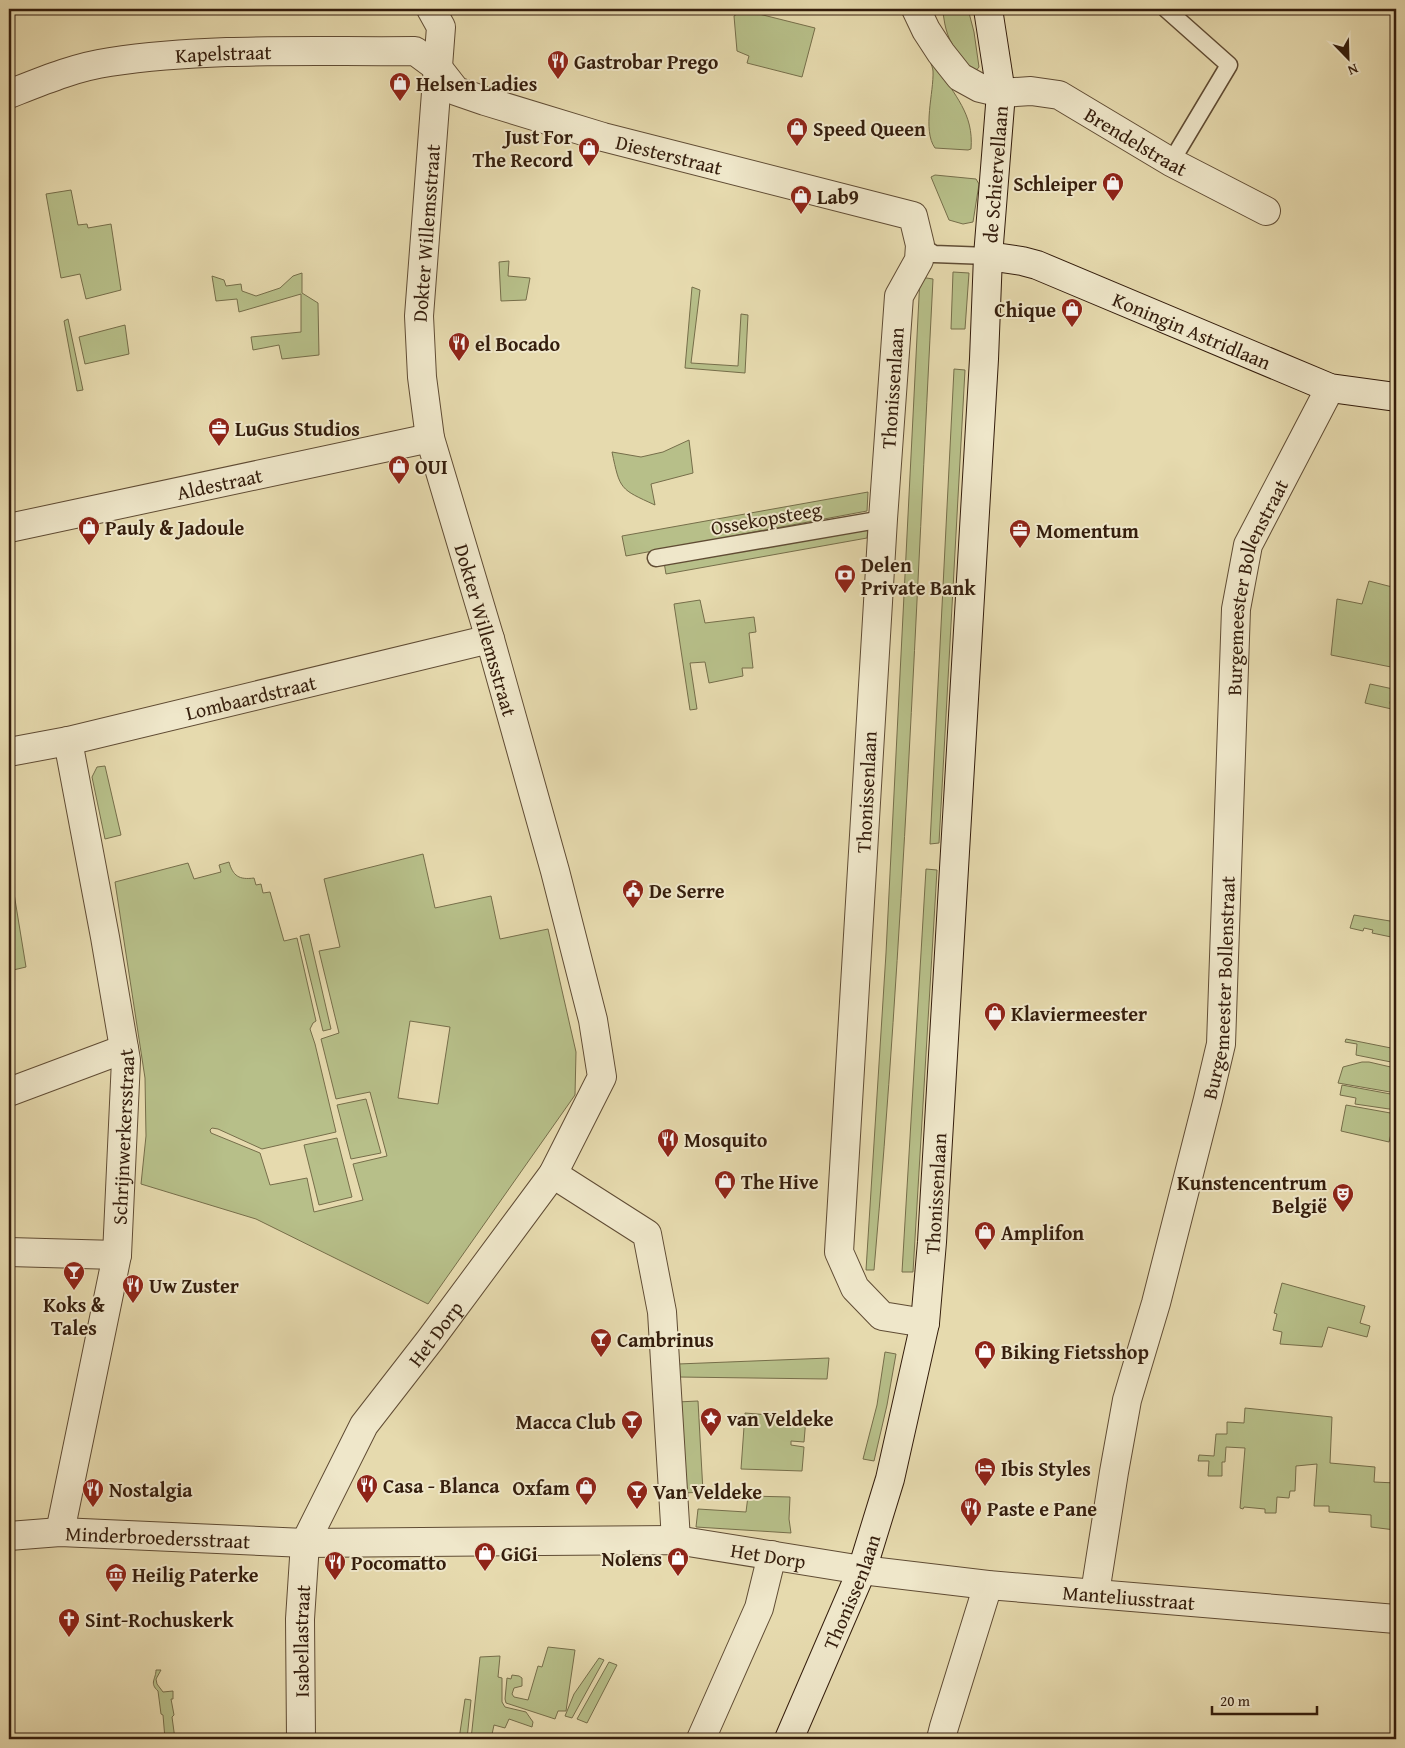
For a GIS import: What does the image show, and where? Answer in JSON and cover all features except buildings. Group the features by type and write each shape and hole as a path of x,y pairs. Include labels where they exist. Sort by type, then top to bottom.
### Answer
{"street":[{"name":"Dokter Willemsstraat","path":"431,9 441,27 418,316 422,377 430,438 490,639 555,871 593,1020 600,1057 602,1077 552,1174"},
{"name":"de Schiervellaan","path":"988,9 1001,93 988,256"},
{"name":"de Schiervellaan","path":"925,16 941,53 960,77 980,88 1001,93"},
{"name":"Kapelstraat","path":"9,94 57,74 109,62 206,53 415,51 438,68"},
{"name":"Diesterstraat","path":"438,68 456,91 603,137 913,216"},
{"name":"Brendelstraat","path":"1001,93 1030,91 1059,96 1171,162 1266,211"},
{"name":"Thonissenlaan","path":"913,216 920,245 918,260 899,296 882,519 839,1252 855,1288 882,1316 925,1323"},
{"name":"Thonissenlaan","path":"789,1739 862,1570 890,1479 925,1323 932,1242 988,256"},
{"name":"Koningin Astridlaan","path":"988,256 1037,265 1330,388 1396,397"},
{"name":"Burgemeester Bollenstraat","path":"1096,1593 1127,1400 1156,1303 1208,1099 1220,1044 1236,609 1248,545 1330,388"},
{"name":"Aldestraat","path":"9,528 430,438"},
{"name":"Lombaardstraat","path":"9,752 68,741 490,639"},
{"name":"Schrijnwerkersstraat","path":"60,1532 117,1255 126,1060 68,741"},
{"path":"9,1092 124,1049"},
{"path":"552,1174 646,1234 662,1312 676,1540"},
{"name":"Het Dorp","path":"552,1174 430,1340 364,1425 305,1543 676,1540 862,1570"},
{"path":"9,1252 117,1255"},
{"name":"Minderbroedersstraat","path":"9,1536 60,1532 305,1543"},
{"name":"Isabellastraat","path":"301,1739 300,1619 305,1543"},
{"path":"701,1739 759,1608 772,1555"},
{"name":"Manteliusstraat","path":"862,1570 988,1585 1396,1619"},
{"path":"941,1739 988,1585"}],"lane":[{"path":"1166,9 1229,65 1171,162"},
{"path":"920,245 934,254 988,256"},
{"name":"Ossekopsteeg","path":"656,558 882,519"}],"green space":[{"path":"902,9 906,9 938,67 962,105 969,125 971,149 935,148 931,140 929,121 933,80 932,66"},
{"path":"942,9 968,9 974,32 979,67 975,72 961,59 953,46 946,29"},
{"path":"743,10 815,28 802,77 747,63 749,56 737,51 734,16"},
{"path":"935,175 976,179 979,184 973,222 963,224 949,220 931,177"},
{"path":"71,190 78,225 87,224 88,228 111,224 121,290 86,299 80,274 61,278 46,194"},
{"path":"509,261 508,276 530,278 526,300 501,301 499,262"},
{"path":"953,272 969,273 965,329 951,329"},
{"path":"302,273 302,293 318,303 319,355 282,359 279,345 253,350 251,337 301,332 301,294 239,312 237,299 216,301 212,276 224,280 226,286 241,284 242,291 256,296 280,288 293,276"},
{"path":"920,277 933,279 908,774 893,1022 874,1270 866,1270 886,953"},
{"path":"692,287 700,290 691,363 738,366 741,314 748,315 745,373 685,368"},
{"path":"68,319 83,390 77,391 64,321"},
{"path":"125,325 129,354 85,364 79,337"},
{"path":"954,369 965,370 939,843 930,844"},
{"path":"689,440 693,473 651,484 655,505 623,487 617,474 612,452 641,457 663,452"},
{"path":"868,492 867,511 626,556 622,536"},
{"path":"868,526 867,538 666,574 664,562"},
{"path":"1369,581 1396,588 1396,668 1331,655 1337,599 1362,604"},
{"path":"700,600 705,623 754,617 756,632 749,633 753,668 742,668 743,676 709,683 705,662 690,663 697,709 690,710 674,604"},
{"path":"1370,684 1393,689 1390,703 1392,707 1396,707 1396,710 1365,703"},
{"path":"105,766 121,835 105,839 92,777 97,767"},
{"path":"423,854 435,908 491,896 500,939 548,929 576,1052 575,1095 428,1304 256,1219 141,1184 146,1136 145,1078 115,882 188,863 194,879 221,872 219,865 229,862 232,871 237,876 241,878 254,878 256,885 261,884 263,893 270,892 284,941 297,938 316,1021 310,1029 336,1132 262,1149 218,1129 212,1128 210,1130 211,1133 260,1153 270,1185 307,1178 314,1212 363,1200 353,1164 387,1156 370,1092 336,1099 321,1039 339,1033 319,951 340,947 324,879","holes":["410,1021 450,1027 438,1104 398,1098"]},
{"path":"926,869 937,870 913,1272 902,1272"},
{"path":"9,875 11,875 26,967 9,971"},
{"path":"1354,915 1396,922 1396,938 1372,933 1373,930 1364,928 1363,931 1350,928"},
{"path":"309,934 331,1029 323,1031 300,936"},
{"path":"1346,1039 1396,1049 1396,1063 1356,1055 1357,1044 1345,1042"},
{"path":"1362,1062 1395,1068 1391,1087 1396,1088 1396,1093 1338,1083 1343,1067"},
{"path":"1342,1085 1396,1095 1396,1110 1355,1104 1356,1098 1340,1095"},
{"path":"366,1099 381,1153 351,1159 337,1105"},
{"path":"1346,1105 1396,1114 1389,1142 1341,1131"},
{"path":"337,1138 352,1197 319,1205 304,1145"},
{"path":"1282,1283 1365,1306 1360,1323 1370,1326 1367,1337 1328,1327 1322,1347 1280,1344 1282,1332 1273,1330 1277,1314 1274,1313"},
{"path":"885,1352 896,1354 874,1461 863,1459 877,1405"},
{"path":"829,1358 827,1379 678,1377 678,1364"},
{"path":"698,1401 703,1492 684,1493 677,1402"},
{"path":"1245,1408 1332,1417 1330,1463 1375,1467 1374,1482 1396,1483 1395,1530 1371,1527 1371,1515 1329,1512 1329,1506 1314,1506 1317,1464 1296,1466 1295,1491 1290,1491 1289,1498 1277,1497 1276,1513 1265,1513 1265,1509 1240,1508 1245,1448 1226,1447 1225,1462 1222,1462 1222,1476 1208,1476 1209,1461 1198,1461 1199,1455 1214,1456 1216,1434 1227,1434 1227,1422 1244,1423"},
{"path":"745,1413 806,1418 804,1442 791,1441 791,1445 804,1447 802,1471 741,1469"},
{"path":"748,1496 790,1497 789,1519 791,1533 696,1527 698,1509 746,1512"},
{"path":"548,1647 575,1650 566,1711 558,1711 555,1719 506,1703 505,1699 507,1678 511,1679 512,1675 522,1678 522,1686 514,1688 512,1694 514,1697 528,1700 538,1666 542,1667"},
{"path":"500,1656 498,1677 502,1678 502,1702 505,1707 526,1712 533,1722 532,1727 509,1719 505,1728 494,1725 491,1739 471,1739 480,1657"},
{"path":"599,1658 604,1660 572,1718 565,1716 574,1694"},
{"path":"609,1662 617,1665 587,1723 577,1719"},
{"path":"156,1670 161,1670 156,1679 163,1692 173,1691 173,1699 171,1699 175,1739 165,1739 158,1691 153,1683"},
{"path":"465,1699 471,1700 467,1739 459,1739"}],"place":[{"name":"Gastrobar Prego","path":"558,80"},
{"name":"Helsen Ladies","path":"400,102"},
{"name":"Speed Queen","path":"797,147"},
{"name":"Just For The Record","path":"589,167"},
{"name":"Schleiper","path":"1113,202"},
{"name":"Lab9","path":"801,215"},
{"name":"Chique","path":"1072,328"},
{"name":"el Bocado","path":"459,362"},
{"name":"LuGus Studios","path":"219,447"},
{"name":"OUI","path":"399,485"},
{"name":"Pauly & Jadoule","path":"89,546"},
{"name":"Momentum","path":"1020,549"},
{"name":"Delen Private Bank","path":"845,594"},
{"name":"De Serre","path":"633,909"},
{"name":"Klaviermeester","path":"995,1032"},
{"name":"Mosquito","path":"668,1158"},
{"name":"The Hive","path":"725,1200"},
{"name":"Kunstencentrum België","path":"1343,1213"},
{"name":"Amplifon","path":"985,1251"},
{"name":"Koks & Tales","path":"74,1291"},
{"name":"Uw Zuster","path":"133,1304"},
{"name":"Cambrinus","path":"601,1358"},
{"name":"Biking Fietsshop","path":"985,1370"},
{"name":"van Veldeke","path":"711,1437"},
{"name":"Macca Club","path":"632,1440"},
{"name":"Ibis Styles","path":"985,1487"},
{"name":"Casa - Blanca","path":"367,1504"},
{"name":"Oxfam","path":"586,1506"},
{"name":"Nostalgia","path":"93,1508"},
{"name":"Van Veldeke","path":"637,1510"},
{"name":"Paste e Pane","path":"971,1527"},
{"name":"GiGi","path":"485,1572"},
{"name":"Nolens","path":"678,1577"},
{"name":"Pocomatto","path":"335,1581"},
{"name":"Heilig Paterke","path":"116,1593"},
{"name":"Sint-Rochuskerk","path":"69,1638"}]}
